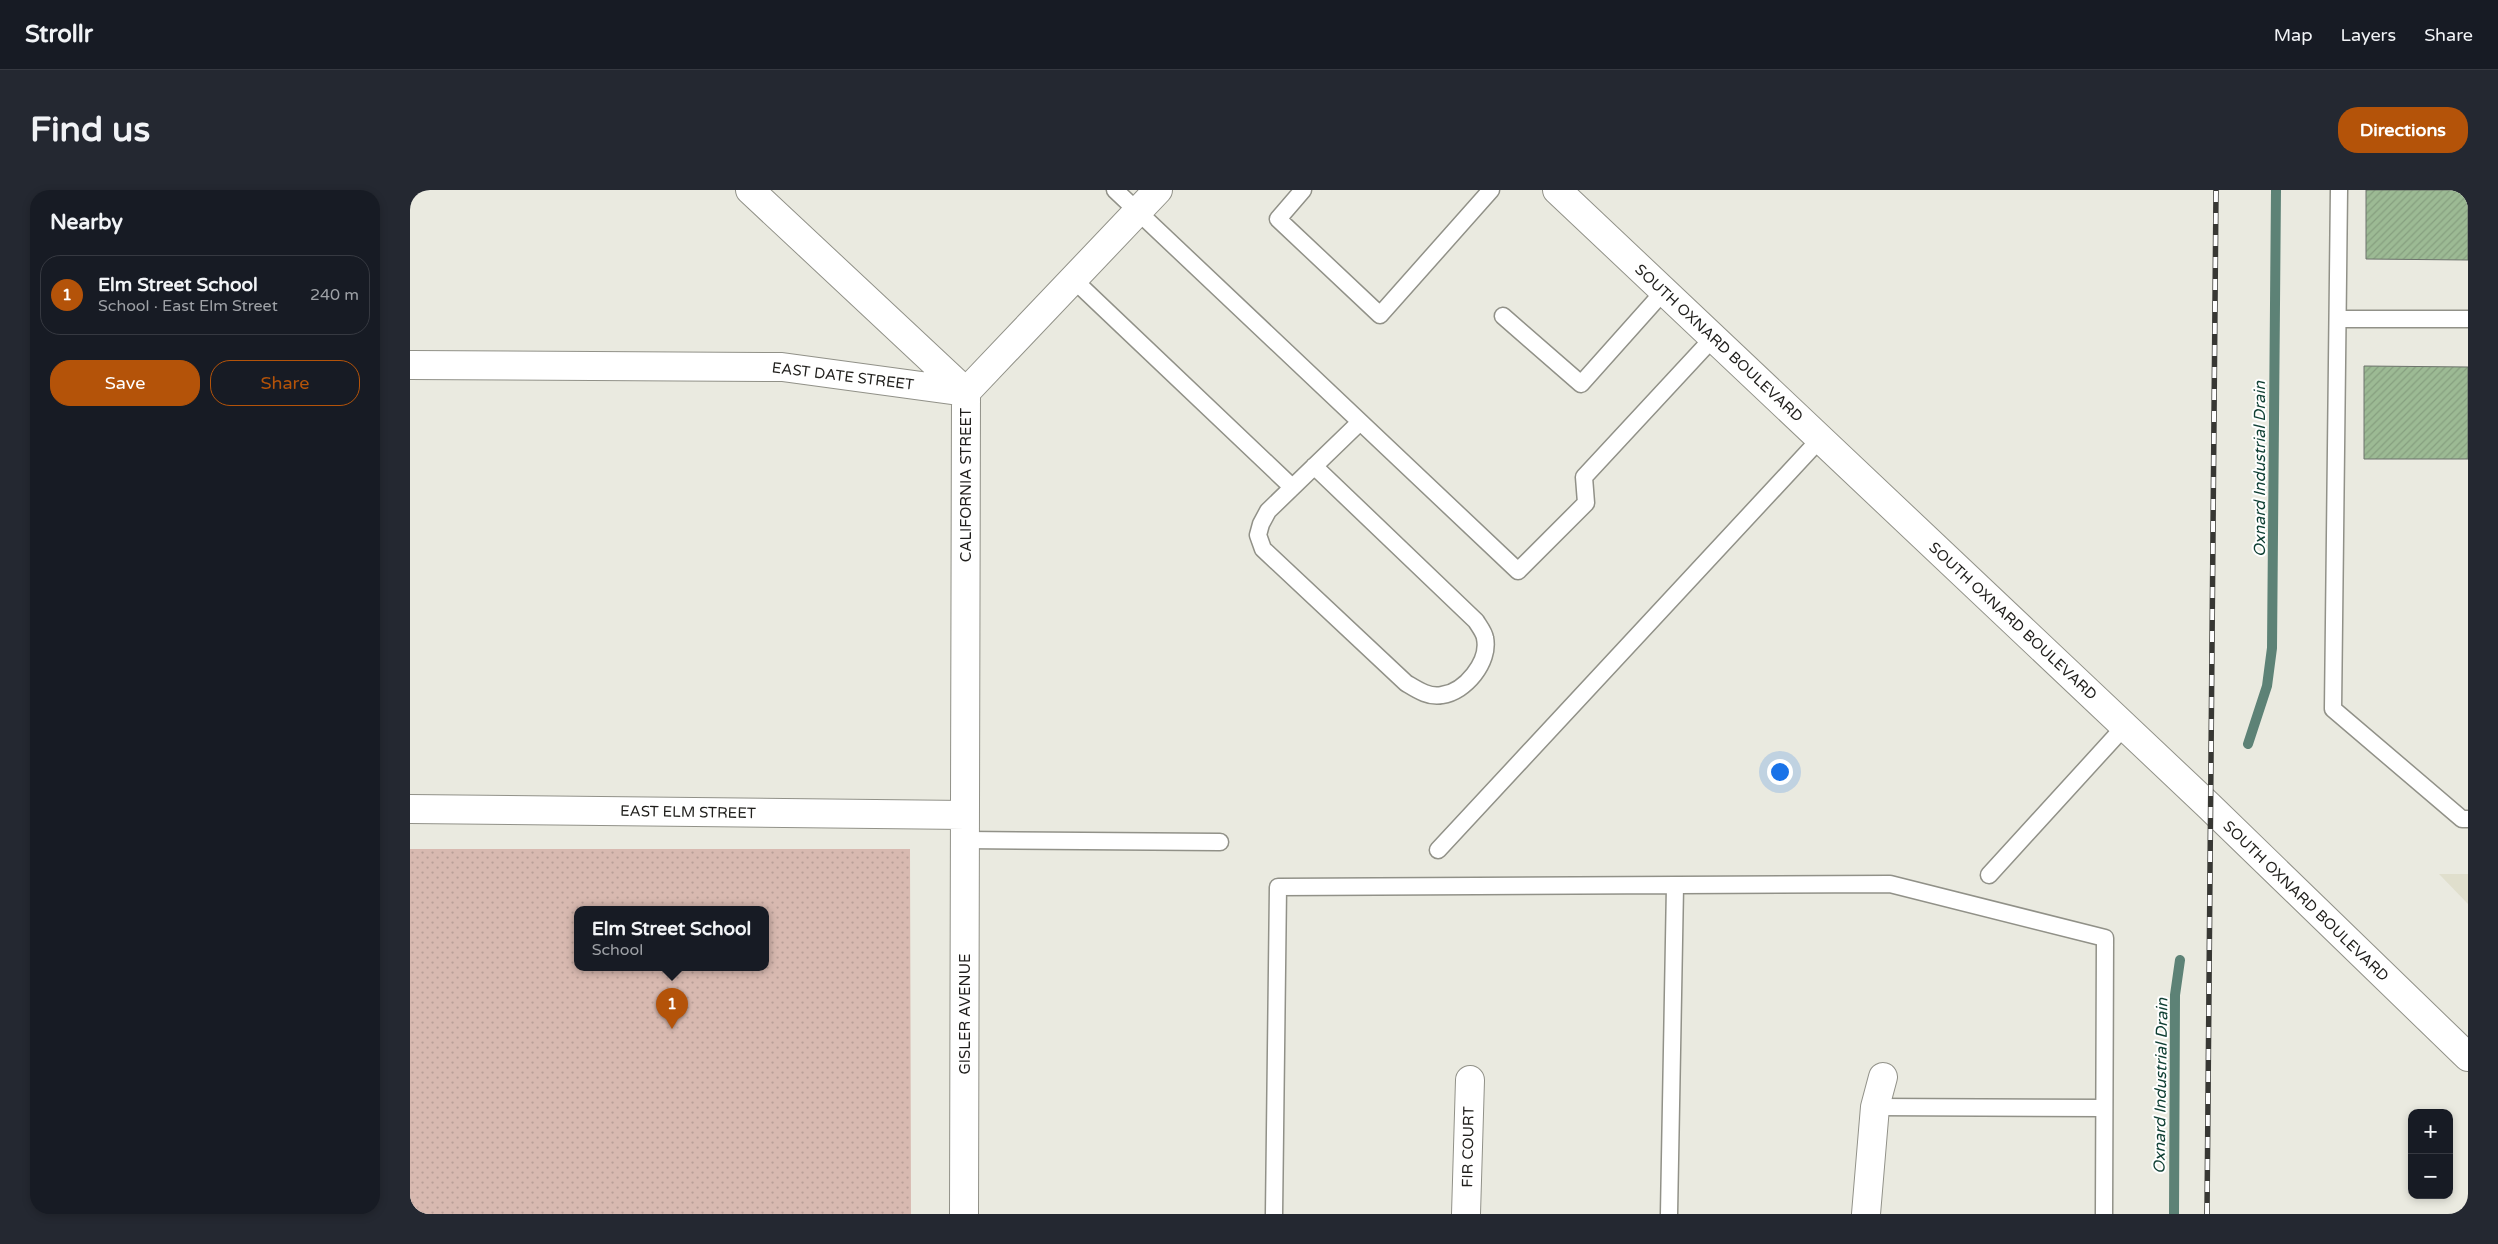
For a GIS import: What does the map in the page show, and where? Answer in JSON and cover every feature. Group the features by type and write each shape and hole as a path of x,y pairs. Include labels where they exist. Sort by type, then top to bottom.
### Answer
{"street":[{"name":"CALIFORNIA STREET","path":"750,190 966,392 965,827"},
{"path":"966,392 1158,190"},
{"name":"SOUTH OXNARD BOULEVARD","path":"1557,190 2125,726 2467,1058"},
{"name":"EAST DATE STREET","path":"410,365 782,367 966,392"},
{"name":"EAST ELM STREET","path":"410,809 965,827"},
{"name":"GISLER AVENUE","path":"964,1214 965,827"},
{"path":"1866,1214 1875,1107 1882,1077"},
{"name":"FIR COURT","path":"1466,1214 1470,1080"}],"lane":[{"path":"1115,190 1518,571 1586,503 1584,477 1713,338"},
{"path":"1304,190 1278,219 1380,315 1491,190"},
{"path":"2339,190 2333,709 2462,819 2468,819"},
{"path":"1073,279 1292,487"},
{"path":"1503,316 1581,384 1664,291"},
{"path":"2338,319 2468,319"},
{"path":"1314,466 1476,621 1485,636 1486,652 1474,674 1459,690 1441,696 1422,693 1406,683 1263,549 1258,536 1261,524 1268,511 1292,487 1360,422"},
{"path":"1438,850 1820,439"},
{"path":"1989,875 2125,726"},
{"path":"965,827 1220,842"},
{"path":"1274,1214 1278,887 1890,884 2105,938 2104,1214"},
{"path":"1669,1214 1675,886"},
{"path":"1875,1107 2104,1108"}],"shaded area":[{"path":"410,849 910,849 911,1214 410,1214"},
{"path":"2439,874 2468,874 2468,904"}],"building":[{"path":"2366,190 2468,190 2468,260 2366,259"},
{"path":"2364,366 2468,367 2468,459 2364,459"}],"waterway":[{"name":"Oxnard Industrial Drain","path":"2248,744 2267,686 2272,648 2276,190"},
{"name":"Oxnard Industrial Drain","path":"2174,1214 2175,995 2180,960"}],"railway":[{"path":"2207,1214 2216,190"}],"place":[{"name":"Elm Street School","path":"672,1029"}]}
